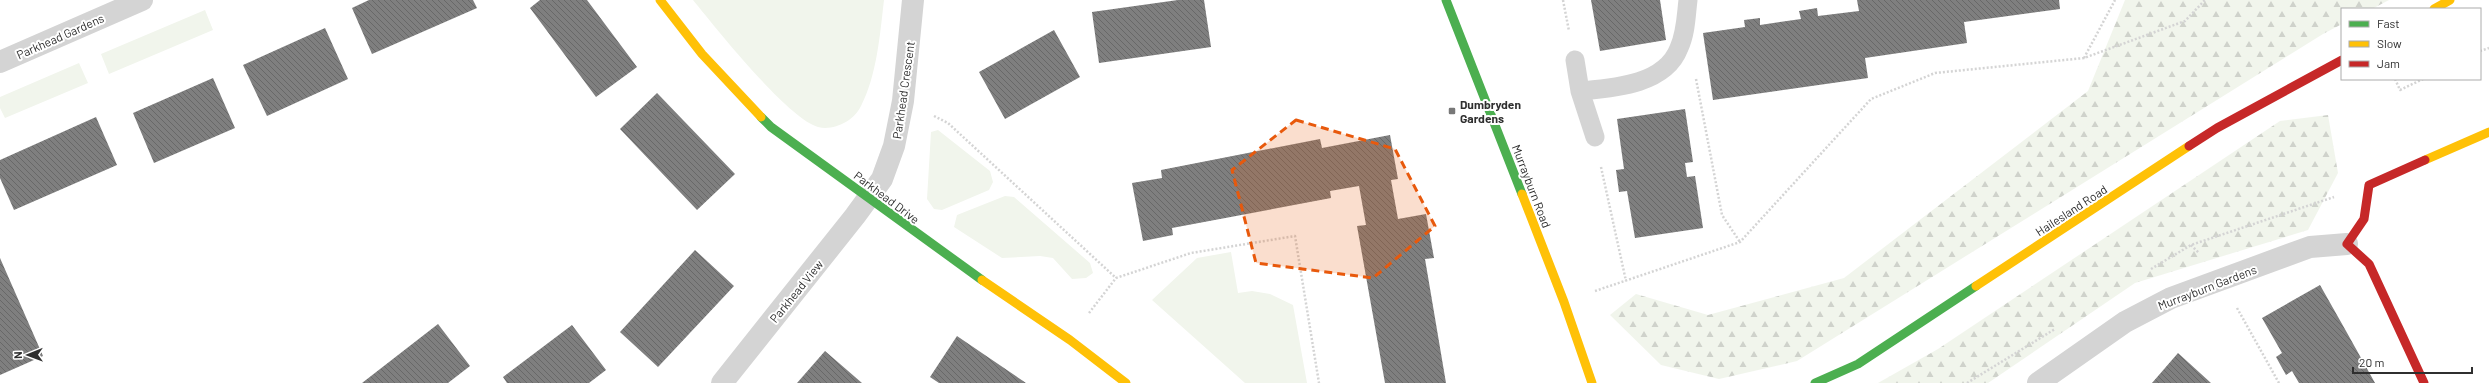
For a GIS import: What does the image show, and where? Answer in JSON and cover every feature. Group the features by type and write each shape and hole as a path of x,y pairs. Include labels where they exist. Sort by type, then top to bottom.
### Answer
{"street":[{"name":"Parkhead Gardens","path":"0,62 142,0"},
{"name":"Parkhead Drive","path":"660,0 702,54 771,127 939,251 1070,340 1126,383"},
{"name":"Parkhead Crescent","path":"869,198 882,179 894,146 903,101 913,0"},
{"name":"Murrayburn Road","path":"1446,0 1564,302 1592,383"},
{"path":"2436,8 2450,0"},
{"name":"Hailesland Road","path":"1816,383 1858,364 2217,128 2341,61"},
{"path":"2424,383 2369,264 2347,244 2364,219 2369,185 2489,132"},
{"name":"Parkhead View","path":"722,383 869,198"},
{"name":"Murrayburn Gardens","path":"2038,383 2125,322 2171,298 2222,281 2310,247 2347,244"}],"lane":[{"path":"1580,91 1627,85 1650,76 1670,64 1679,49 1684,32 1688,0"},
{"path":"1575,60 1580,91 1594,137"}],"path":[{"path":"2084,58 2115,0"},
{"path":"1616,284 1740,242 1871,99 1935,73 2084,58 2185,21 2205,0"},
{"path":"1679,49 1697,80 1722,216 1740,242"},
{"path":"2395,80 2400,90 2421,80"},
{"path":"903,101 948,123 1116,278"},
{"path":"1594,137 1626,281"},
{"path":"1070,340 1116,278 1191,253 1295,236 1319,383"},
{"path":"2191,244 2222,281 2279,383"}],"highlighted area":[{"path":"1296,120 1395,149 1435,226 1373,278 1256,263 1232,170"}],"green space":[{"path":"693,0 884,0 879,40 871,81 858,111 843,124 830,128 818,127 805,120 788,107 752,70"},
{"path":"2125,0 2389,0 2374,8 2341,8 2341,25 2323,34 1797,361 1719,379 1661,365 1610,315 1636,294 1708,315 1844,278 2088,91"},
{"path":"205,10 213,30 109,74 101,54"},
{"path":"79,63 88,83 5,118 0,108 0,97"},
{"path":"2328,115 2338,173 2308,230 2135,283 1988,383 1878,383 1938,349 2280,121"},
{"path":"938,130 990,171 993,182 989,190 942,210 934,209 927,199 931,132"},
{"path":"1005,196 1014,197 1090,263 1093,273 1086,278 1072,279 1053,258 1040,256 1002,258 954,227 957,215"},
{"path":"1231,252 1238,293 1252,291 1270,294 1293,305 1307,383 1245,383 1152,300 1197,258"}],"building":[{"path":"369,0 473,0 477,8 372,54 352,8"},
{"path":"540,0 587,0 637,67 596,97 530,8"},
{"path":"1178,0 1204,0 1211,47 1099,63 1092,12"},
{"path":"1591,0 1660,0 1666,40 1600,51"},
{"path":"1857,0 2059,0 2060,9 1964,22 1967,43 1865,58 1868,78 1713,100 1703,33 1745,27 1744,20 1760,18 1760,25 1801,19 1799,11 1817,8 1818,16 1859,11"},
{"path":"325,28 348,79 267,116 243,65"},
{"path":"1054,30 1080,77 1005,119 979,72"},
{"path":"213,78 235,128 154,163 133,113"},
{"path":"657,93 735,174 697,210 620,129"},
{"path":"1685,109 1693,162 1685,163 1687,177 1695,176 1703,228 1635,238 1627,191 1619,192 1616,170 1624,169 1617,119"},
{"path":"96,117 117,165 14,210 0,178 0,160"},
{"path":"1390,135 1398,179 1391,180 1398,219 1426,214 1434,258 1425,259 1446,383 1385,383 1357,226 1366,225 1359,186 1330,191 1331,198 1172,228 1173,235 1143,241 1132,183 1162,178 1161,170 1320,139 1322,148"},
{"path":"695,250 734,286 658,367 620,332"},
{"path":"0,258 43,356 0,375"},
{"path":"2320,285 2375,383 2299,383 2292,371 2286,375 2276,357 2282,353 2262,318"},
{"path":"438,324 470,366 448,383 362,383"},
{"path":"572,325 606,370 589,383 507,383 503,377"},
{"path":"957,336 1026,383 939,383 930,377"},
{"path":"825,351 862,383 797,383"},
{"path":"2178,353 2211,383 2152,383"}],"traffic: fast":[{"path":"1446,0 1522,194"},
{"path":"761,117 771,127 982,280"},
{"path":"1815,383 1858,364 1976,286"}],"traffic: slow":[{"path":"660,0 702,54 761,117"},
{"path":"2436,8 2450,0"},
{"path":"2425,160 2489,132"},
{"path":"1976,286 2189,146"},
{"path":"1522,194 1564,302 1592,383"},
{"path":"982,280 1070,340 1126,383"}],"traffic: jam":[{"path":"2189,146 2217,128 2341,61"},
{"path":"2424,383 2369,264 2347,244 2364,219 2369,185 2425,160"}],"place":[{"name":"Dumbryden Gardens","path":"1452,111"}]}
